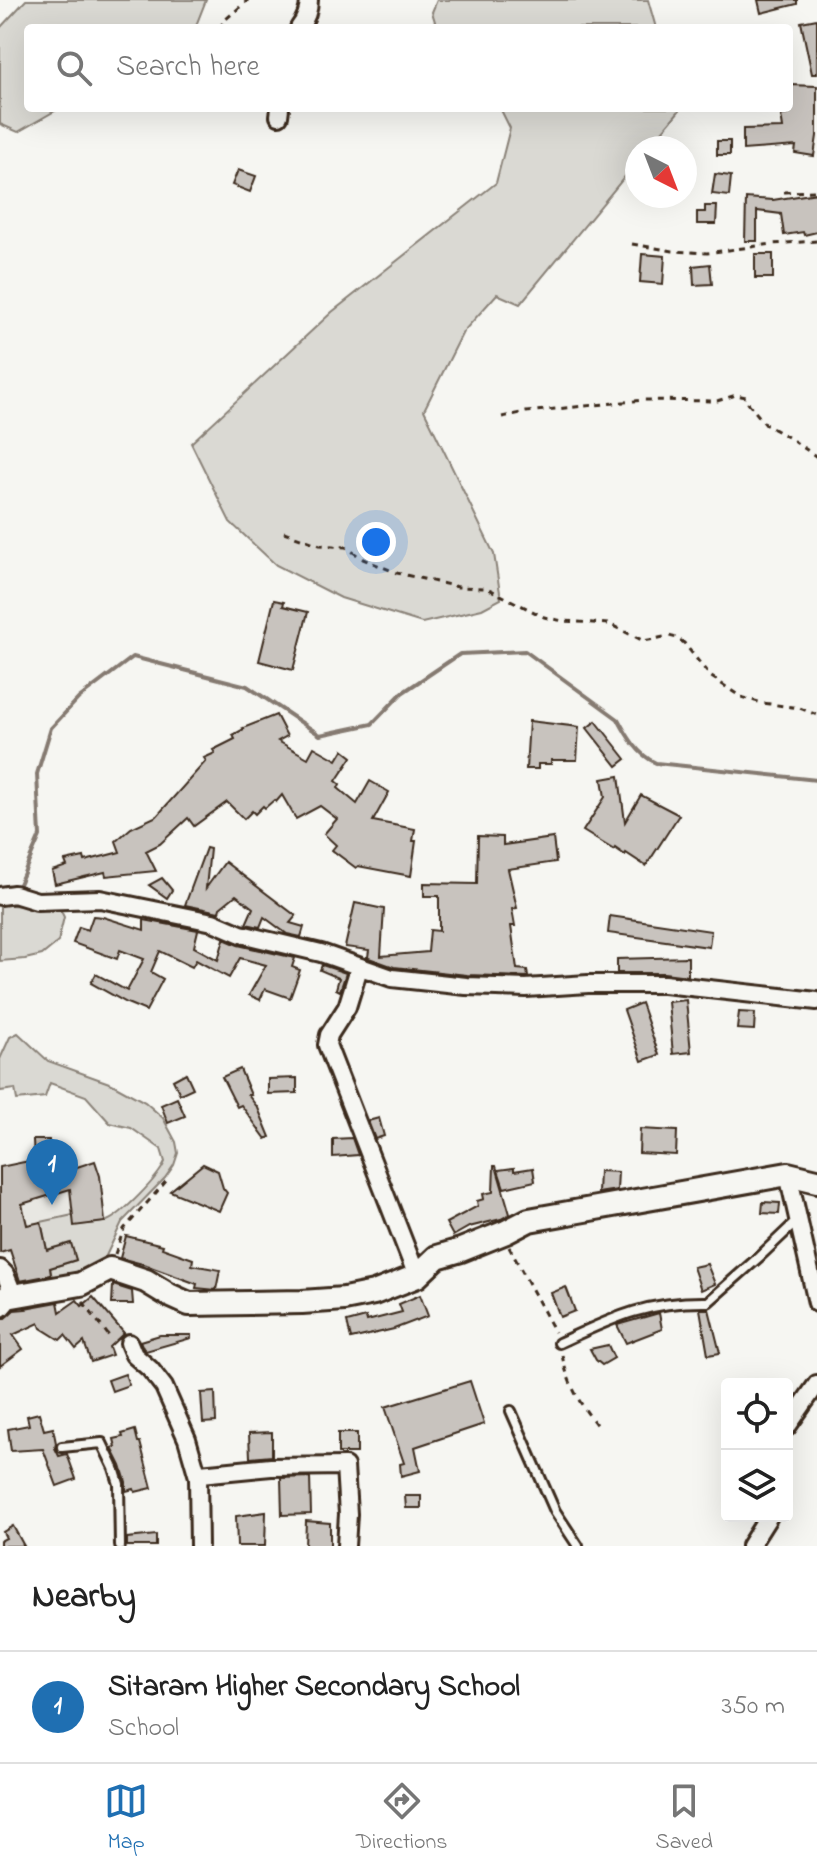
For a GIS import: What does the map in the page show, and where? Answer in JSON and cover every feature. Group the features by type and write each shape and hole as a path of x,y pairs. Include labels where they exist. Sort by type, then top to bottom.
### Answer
{"main road":[{"path":"7,1300 81,1284 110,1269 146,1281 189,1304 344,1299 374,1293 417,1276 437,1257 506,1232 529,1220 788,1174 817,1181"}],"street":[{"path":"301,24 309,9 309,0"},
{"path":"0,896 14,894 37,901 100,899 213,922 241,934 321,953 392,978 466,986 526,988 664,984 817,1001"},
{"path":"359,968 347,1007 329,1035 327,1045 417,1276"},
{"path":"788,1174 817,1303"},
{"path":"0,1269 5,1274 7,1300"},
{"path":"120,1342 150,1369 164,1387 187,1439 198,1477 199,1546"},
{"path":"793,1418 817,1384"},
{"path":"198,1477 205,1472 271,1467 345,1466 346,1546"},
{"path":"750,1546 765,1522"}],"lane":[{"path":"559,1343 617,1316 649,1307 708,1302 798,1219"},
{"path":"511,1411 555,1511 578,1546"},
{"path":"62,1447 102,1443 119,1484 120,1546"}],"path":[{"path":"222,24 248,0"},
{"path":"784,192 817,191"},
{"path":"632,244 707,253 817,241"},
{"path":"502,417 644,400 717,401 736,395 746,397 766,425 817,457"},
{"path":"284,532 320,545 346,547 363,559 397,573 458,587 487,588 544,617 609,624 644,641 669,636 677,638 710,676 741,697 800,708 817,715"},
{"path":"110,1269 124,1229 168,1179"},
{"path":"506,1232 508,1245 553,1326 576,1397 599,1428"},
{"path":"71,1285 120,1342"}],"shaded area":[{"path":"26,0 206,0 197,24 24,24 24,112 53,112 18,132 0,124 0,28"},
{"path":"437,0 648,0 655,24 436,24 432,12"},
{"path":"502,112 678,112 658,136 625,136 625,177 520,304 497,294 463,332 424,410 494,554 501,599 482,609 422,623 341,598 276,565 230,522 191,443 332,312 496,183 510,128"},
{"path":"0,903 59,907 64,917 58,942 42,955 0,961"},
{"path":"18,1033 48,1061 112,1084 145,1102 163,1118 176,1142 178,1153 165,1178 122,1222 104,1260 82,1275 53,1281 50,1268 76,1260 70,1243 47,1250 41,1222 73,1215 75,1225 107,1221 139,1195 165,1162 161,1149 131,1128 110,1123 86,1096 50,1083 45,1097 17,1100 15,1089 0,1091 0,1059 10,1037"},
{"path":"95,1161 105,1222 42,1222 46,1247 0,1256 0,1195 17,1186"}],"building":[{"path":"758,0 797,0 797,4 761,13"},
{"path":"817,19 817,74 812,74 801,22"},
{"path":"793,85 817,86 814,156 795,153 796,146 743,150 743,129 783,128 781,115 793,112"},
{"path":"717,141 730,141 730,155 717,155"},
{"path":"238,170 256,176 250,192 232,185"},
{"path":"715,174 731,176 729,196 712,194"},
{"path":"817,193 817,232 784,235 781,214 757,211 757,241 745,241 746,198 773,200"},
{"path":"705,206 717,206 716,224 697,224 697,212 705,212"},
{"path":"642,254 665,256 663,284 640,282"},
{"path":"755,254 773,254 773,278 755,278"},
{"path":"710,264 712,284 694,285 693,266"},
{"path":"274,600 284,602 283,606 308,612 293,670 259,661"},
{"path":"276,715 287,736 278,741 308,758 314,747 337,760 343,750 352,757 336,781 340,784 338,788 357,804 370,781 389,792 373,821 415,829 411,876 356,868 332,850 336,845 324,834 337,819 320,806 296,819 282,795 276,802 274,800 265,808 263,806 255,814 252,811 244,819 227,802 194,826 188,818 160,844 146,851 156,871 106,876 105,872 55,884 52,871 67,866 65,861 84,857 85,861 120,852 116,841 131,828 157,816 206,761 204,758 215,753 213,750 235,739 233,735 243,728"},
{"path":"529,721 579,727 577,760 551,760 551,764 538,764 538,769 526,769"},
{"path":"596,721 626,759 617,766 587,728"},
{"path":"619,776 625,822 641,795 679,815 646,866 583,831 605,797 602,779"},
{"path":"478,836 503,837 503,845 553,838 556,862 508,869 517,908 512,909 515,926 511,926 517,969 527,970 528,977 467,975 394,967 366,957 369,950 345,947 355,903 384,909 381,956 428,952 430,930 439,931 439,896 424,896 424,883 477,884"},
{"path":"206,848 210,849 206,888 225,862 296,916 290,923 304,927 301,937 287,934 264,917 260,927 246,924 253,908 236,895 219,912 185,905"},
{"path":"162,878 172,890 167,898 149,885"},
{"path":"93,916 144,930 144,920 198,930 194,947 218,960 224,939 295,958 292,967 300,970 290,998 265,989 260,1000 249,995 266,965 240,958 229,978 196,960 192,967 160,951 151,972 163,979 146,1011 91,983 96,974 127,991 144,959 120,950 117,959 73,943 79,927 88,930"},
{"path":"610,916 711,931 709,947 608,933"},
{"path":"688,957 688,976 617,973 617,959"},
{"path":"322,965 346,973 340,991 336,989 339,978 320,970"},
{"path":"686,1000 691,1052 673,1054 668,1002"},
{"path":"641,1003 659,1055 642,1061 624,1010"},
{"path":"739,1012 755,1013 754,1030 737,1029"},
{"path":"240,1069 251,1095 248,1095 258,1108 270,1137 266,1139 241,1105 237,1107 222,1077"},
{"path":"186,1073 193,1088 180,1094 173,1080"},
{"path":"297,1078 297,1093 268,1094 268,1079"},
{"path":"177,1098 185,1116 168,1123 161,1105"},
{"path":"379,1118 384,1136 375,1139 368,1121"},
{"path":"640,1129 677,1131 676,1155 639,1153"},
{"path":"352,1138 358,1155 333,1157 333,1139"},
{"path":"33,1140 49,1140 50,1162 67,1157 71,1169 95,1161 100,1176 105,1222 74,1226 70,1189 22,1204 27,1225 41,1222 47,1250 71,1243 76,1260 50,1268 51,1275 20,1281 10,1250 0,1253 0,1167 34,1160"},
{"path":"203,1164 218,1171 227,1193 219,1211 170,1191"},
{"path":"494,1166 510,1214 469,1227 453,1236 446,1223 478,1206 477,1201 484,1199 483,1194 493,1192"},
{"path":"514,1168 514,1171 533,1168 535,1181 504,1188 498,1170"},
{"path":"599,1171 618,1172 617,1190 598,1193"},
{"path":"763,1202 780,1203 779,1214 762,1213"},
{"path":"126,1236 163,1245 162,1248 193,1259 192,1265 220,1270 216,1290 196,1288 197,1284 120,1258"},
{"path":"707,1264 715,1284 701,1290 693,1267"},
{"path":"113,1285 132,1291 133,1304 112,1304"},
{"path":"566,1287 575,1311 560,1317 551,1293"},
{"path":"420,1295 428,1316 394,1329 351,1339 347,1322 366,1317 367,1321 402,1312 399,1304"},
{"path":"93,1297 124,1333 109,1347 112,1355 91,1362 84,1342 76,1349 65,1335 60,1340 41,1328 39,1323 13,1335 23,1349 0,1366 0,1319 14,1310 58,1302 60,1312 77,1300 82,1306"},
{"path":"700,1309 709,1309 720,1353 708,1355"},
{"path":"659,1313 662,1329 626,1343 617,1325"},
{"path":"160,1335 191,1335 191,1338 146,1351 143,1348 140,1341"},
{"path":"608,1345 614,1358 602,1365 590,1349"},
{"path":"125,1374 129,1385 112,1391 108,1380"},
{"path":"470,1381 484,1424 415,1447 420,1471 401,1476 400,1464 404,1463 385,1407"},
{"path":"215,1392 216,1422 203,1423 201,1393"},
{"path":"39,1413 44,1430 53,1428 55,1448 59,1456 67,1454 76,1479 57,1486 43,1449 11,1451 8,1429 29,1425 27,1416"},
{"path":"135,1430 152,1488 135,1492 134,1489 126,1491 121,1466 112,1448 116,1447 114,1439"},
{"path":"272,1432 272,1456 250,1458 249,1433"},
{"path":"338,1433 357,1433 357,1453 338,1453"},
{"path":"310,1477 311,1514 282,1515 281,1478"},
{"path":"405,1496 421,1496 421,1508 406,1508"},
{"path":"266,1512 265,1546 237,1546 236,1516"},
{"path":"306,1521 330,1523 330,1546 305,1546"},
{"path":"13,1526 24,1546 0,1546 0,1541 6,1538 3,1532"},
{"path":"156,1535 156,1546 127,1546 127,1538"}],"waterway":[{"path":"16,891 40,836 37,774 51,728 79,698 133,657 247,686 320,735 372,724 402,693 460,654 525,651 618,719 638,750 656,763 817,780"}],"place":[{"name":"Sitaram Higher Secondary School","path":"52,1205"}]}
